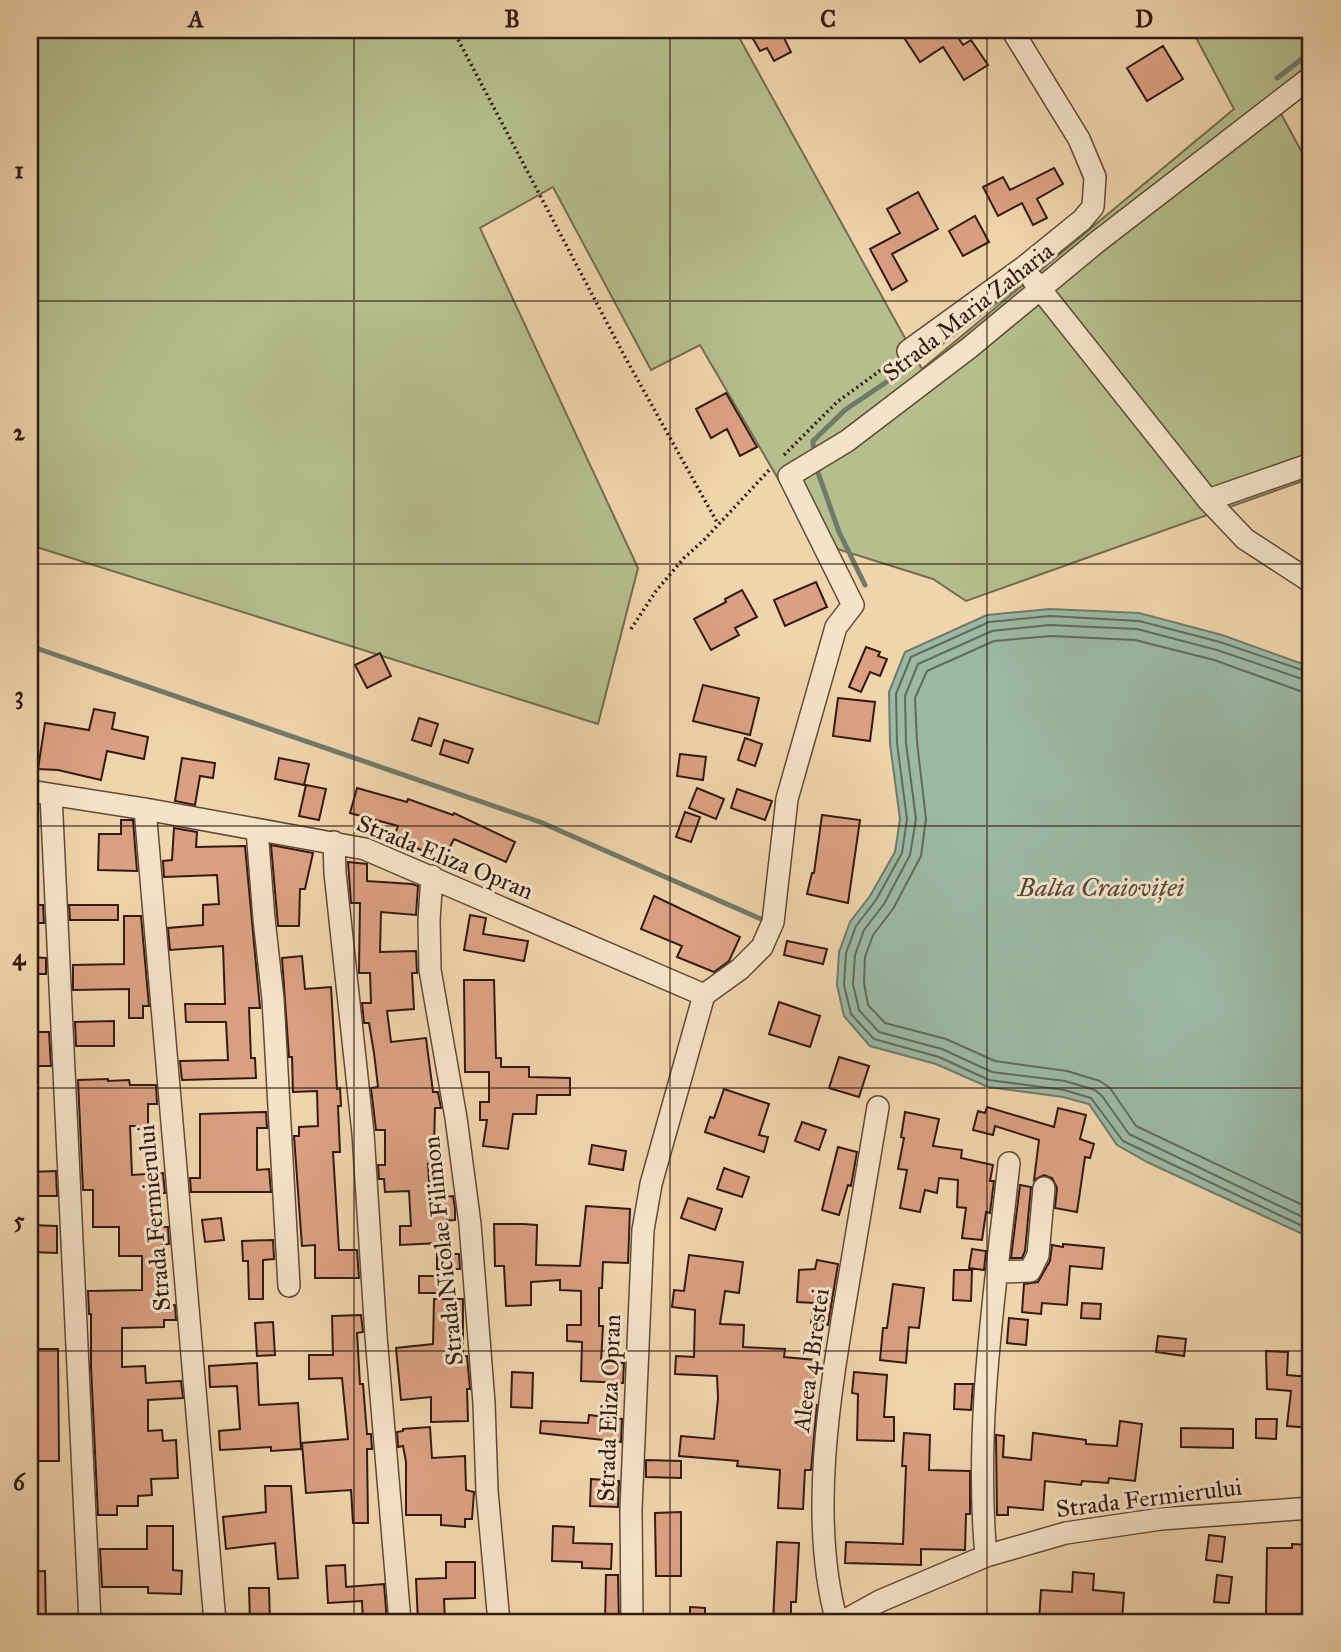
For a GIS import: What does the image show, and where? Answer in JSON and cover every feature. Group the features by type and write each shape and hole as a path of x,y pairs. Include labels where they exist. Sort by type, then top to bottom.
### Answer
{"street":[{"path":"908,351 1024,267 1082,220 1093,207 1095,177 1079,139 1012,30"},
{"name":"Strada Maria Zaharia","path":"704,995 740,969 762,947 773,922 788,799 836,627 853,605 789,476 847,441 1040,291 1097,242 1311,78"},
{"path":"1082,220 1097,242"},
{"path":"1024,267 1040,291 1208,500 1245,539 1311,582"},
{"path":"1208,500 1311,464"},
{"name":"Strada Eliza Opran","path":"30,791 365,849 704,995 651,1184 643,1230 631,1509 632,1622"},
{"path":"51,795 90,1622"},
{"name":"Strada Fermierului","path":"145,809 215,1622"},
{"path":"257,830 273,999 289,1286"},
{"path":"334,842 363,1133 376,1336 400,1622"},
{"name":"Strada Nicolae Filimon","path":"432,876 430,970 457,1118 470,1224 483,1391 487,1491 499,1622"},
{"name":"Aleea 4 Brestei","path":"840,1622 828,1589 825,1551 825,1458 835,1359 878,1107"},
{"path":"986,1556 982,1517 984,1413 1009,1163"},
{"path":"998,1272 1030,1270 1038,1255 1044,1188"},
{"name":"Strada Fermierului","path":"840,1622 880,1601 986,1556 1066,1532 1161,1519 1311,1508"}],"path":[{"path":"453,30 625,357 718,524"},
{"path":"783,456 837,402 908,351"},
{"path":"631,629 656,591 684,558 774,465"}],"green space":[{"path":"30,30 735,30 922,369 1234,109 1192,30 1311,30 1311,86 1279,110 1311,169 1311,478 966,601 933,579 815,542 700,345 651,370 553,187 480,228 638,568 598,724 30,545"}],"water":[{"name":"Balta Craioviței","path":"1050,609 1139,613 1222,635 1311,667 1311,1238 1149,1163 1117,1145 1089,1104 1063,1097 988,1087 936,1064 870,1046 844,1016 837,985 839,952 850,922 870,896 895,852 900,819 890,744 889,692 905,652 987,615"}],"building":[{"path":"748,30 780,30 791,52 774,61 767,48 760,51"},
{"path":"899,30 953,30 963,45 971,40 988,65 964,80 943,47 920,62"},
{"path":"1163,46 1183,79 1147,101 1127,68"},
{"path":"1054,168 1063,184 1037,199 1047,218 1033,225 1022,203 998,216 983,187 1003,177 1010,190"},
{"path":"918,192 938,229 892,254 907,281 892,290 870,249 900,233 887,209"},
{"path":"975,216 989,242 963,256 949,231"},
{"path":"726,393 757,447 740,456 727,429 711,438 696,409"},
{"path":"816,582 827,607 785,626 774,600"},
{"path":"742,590 757,617 735,628 739,635 711,650 694,619"},
{"path":"866,647 880,652 878,656 887,659 880,676 870,672 861,692 849,687"},
{"path":"380,653 391,676 367,688 355,665"},
{"path":"703,685 759,698 750,735 693,721"},
{"path":"838,698 875,702 870,741 833,736"},
{"path":"94,709 115,713 112,729 148,737 144,759 107,751 101,780 58,770 38,769 45,723 89,730"},
{"path":"419,718 438,724 431,746 412,740"},
{"path":"745,738 762,744 755,766 738,760"},
{"path":"444,740 473,749 468,763 440,754"},
{"path":"680,754 706,757 703,780 677,776"},
{"path":"182,758 215,763 213,778 200,776 195,805 175,801"},
{"path":"279,758 309,764 304,785 275,779"},
{"path":"306,785 326,789 319,820 299,816"},
{"path":"357,788 407,802 408,799 453,815 454,813 515,842 506,862 454,839 448,851 433,843 429,853 393,839 398,826 350,813"},
{"path":"697,788 724,799 716,819 689,808"},
{"path":"737,789 772,801 765,820 731,808"},
{"path":"685,812 700,817 691,842 676,837"},
{"path":"822,815 860,820 848,903 807,894 814,873"},
{"path":"121,820 133,820 137,871 98,870 99,834 121,834"},
{"path":"174,828 197,832 196,847 245,846 260,1008 249,1008 251,1058 255,1058 256,1078 182,1080 180,1061 228,1060 226,1022 186,1022 185,1004 225,1004 223,946 170,950 168,928 203,925 203,905 219,904 217,875 164,877 163,861 172,860"},
{"path":"271,845 313,853 305,889 300,889 299,926 278,926"},
{"path":"348,862 367,864 367,881 418,886 416,915 381,912 380,952 416,951 417,973 412,973 414,1009 387,1011 391,1042 426,1038 433,1092 438,1092 441,1108 435,1108 434,1147 441,1147 441,1164 428,1164 430,1198 453,1196 455,1208 455,1220 440,1221 439,1243 400,1245 400,1226 411,1226 409,1191 385,1192 384,1179 379,1179 378,1165 385,1165 385,1130 376,1130 371,1088 378,1087 369,1023 364,1023 362,1003 371,1003 370,973 359,973 360,903 351,903"},
{"path":"654,896 740,937 729,961 714,972 677,957 682,946 641,929"},
{"path":"30,905 43,905 44,923 30,923"},
{"path":"69,905 118,905 118,920 70,920"},
{"path":"470,915 486,918 483,934 528,941 524,961 464,950"},
{"path":"124,916 141,916 149,1006 143,1006 143,1018 129,1018 129,989 73,990 73,965 124,964"},
{"path":"787,941 827,949 823,964 784,955"},
{"path":"302,956 305,989 331,987 337,1089 340,1088 341,1106 338,1106 340,1152 333,1152 339,1250 357,1250 359,1278 315,1278 315,1245 302,1246 294,1136 299,1136 299,1127 318,1126 317,1091 293,1092 282,958"},
{"path":"30,957 46,958 46,974 30,974"},
{"path":"464,980 494,980 496,1058 501,1058 501,1067 529,1067 529,1077 570,1078 570,1095 537,1095 536,1114 513,1114 508,1149 483,1146 487,1120 480,1120 480,1102 489,1102 489,1072 465,1072"},
{"path":"779,1002 820,1016 810,1047 769,1034"},
{"path":"114,1021 114,1046 76,1046 75,1022"},
{"path":"30,1032 49,1032 51,1066 30,1066"},
{"path":"839,1057 869,1066 859,1097 829,1088"},
{"path":"78,1080 129,1080 130,1085 156,1085 157,1104 148,1104 148,1126 130,1126 132,1175 163,1173 165,1193 149,1194 152,1227 168,1227 169,1244 162,1245 163,1306 175,1305 176,1320 164,1320 164,1327 122,1328 122,1367 145,1366 146,1383 181,1381 183,1398 148,1400 148,1431 162,1430 163,1441 176,1440 178,1478 151,1479 152,1495 138,1496 138,1506 117,1506 117,1515 98,1515 88,1291 142,1290 142,1256 119,1256 119,1227 93,1227 93,1190 83,1190"},
{"path":"724,1089 769,1104 759,1135 768,1137 764,1152 705,1132 710,1117 714,1118"},
{"path":"987,1107 1054,1127 1058,1108 1086,1115 1080,1139 1094,1144 1090,1158 1085,1157 1077,1212 1055,1208 1057,1188 1052,1178 1044,1175 1034,1180 1039,1140 995,1126 993,1135 973,1130 978,1111 985,1113"},
{"path":"266,1112 267,1128 257,1128 257,1170 269,1169 271,1192 191,1192 190,1178 200,1178 200,1114"},
{"path":"905,1112 939,1119 933,1146 962,1150 961,1158 993,1165 990,1213 986,1212 982,1240 962,1238 966,1208 957,1207 958,1180 939,1178 937,1193 925,1190 920,1212 900,1208 907,1170 898,1169 904,1138 901,1137"},
{"path":"802,1122 826,1130 819,1150 795,1141"},
{"path":"592,1145 626,1151 623,1170 589,1164"},
{"path":"838,1147 857,1152 851,1186 848,1185 839,1215 822,1210"},
{"path":"724,1168 749,1177 742,1197 717,1189"},
{"path":"56,1171 57,1196 30,1196 30,1172"},
{"path":"1020,1185 1031,1187 1025,1251 1022,1258 1011,1258"},
{"path":"688,1198 722,1209 715,1230 681,1218"},
{"path":"586,1206 630,1209 628,1263 603,1262 602,1288 599,1288 599,1326 603,1326 601,1362 624,1363 623,1383 581,1381 582,1342 567,1341 567,1325 581,1325 581,1291 560,1290 560,1280 531,1282 531,1305 506,1306 504,1266 495,1266 494,1224 537,1225 536,1265 580,1266"},
{"path":"221,1218 224,1240 205,1242 202,1220"},
{"path":"30,1225 57,1226 57,1253 30,1252"},
{"path":"273,1240 274,1259 263,1260 263,1299 249,1299 248,1261 243,1261 242,1241"},
{"path":"1063,1244 1104,1248 1102,1269 1070,1266 1067,1305 1042,1303 1041,1314 1022,1312 1024,1284 1038,1282 1050,1261 1052,1245 1063,1247"},
{"path":"972,1249 986,1251 984,1270 969,1268"},
{"path":"437,1254 459,1254 460,1269 437,1269"},
{"path":"689,1255 743,1262 739,1293 725,1291 720,1324 744,1325 743,1347 785,1349 784,1357 816,1360 812,1404 817,1405 811,1470 805,1470 803,1509 778,1508 780,1470 737,1466 738,1461 679,1456 681,1436 714,1439 718,1398 717,1376 675,1374 676,1356 694,1357 695,1310 672,1307 674,1290 684,1291"},
{"path":"817,1260 838,1264 828,1325 811,1323 814,1303 797,1302 799,1270 815,1269"},
{"path":"954,1270 972,1270 971,1301 953,1300"},
{"path":"419,1276 448,1276 448,1293 419,1293"},
{"path":"893,1284 924,1288 919,1328 909,1327 906,1363 880,1360 883,1328 887,1328"},
{"path":"434,1299 463,1299 463,1356 467,1356 470,1389 467,1389 468,1421 431,1422 431,1397 401,1400 396,1348 433,1344"},
{"path":"1082,1303 1101,1304 1100,1319 1081,1318"},
{"path":"361,1315 363,1332 357,1333 360,1384 363,1384 367,1434 371,1434 372,1449 367,1449 368,1523 353,1523 351,1490 306,1493 302,1443 348,1439 342,1378 309,1379 309,1355 333,1355 332,1316"},
{"path":"1009,1318 1028,1320 1026,1345 1007,1343"},
{"path":"273,1322 275,1355 257,1356 255,1323"},
{"path":"1158,1336 1186,1339 1184,1356 1156,1352"},
{"path":"30,1349 58,1349 59,1461 30,1461 30,1445 38,1445 38,1408 35,1408 35,1371 30,1371"},
{"path":"1266,1351 1288,1352 1287,1375 1311,1377 1311,1428 1287,1426 1291,1391 1267,1389"},
{"path":"257,1363 259,1405 298,1403 301,1449 271,1451 271,1447 220,1450 219,1431 240,1429 237,1386 210,1387 209,1366"},
{"path":"512,1372 533,1373 532,1408 511,1407"},
{"path":"854,1372 887,1375 884,1417 894,1417 894,1441 857,1440 858,1394 852,1393"},
{"path":"955,1384 973,1384 971,1410 954,1409"},
{"path":"589,1415 622,1419 621,1442 540,1433 541,1421 588,1423"},
{"path":"1256,1419 1277,1419 1276,1439 1256,1438"},
{"path":"1120,1421 1142,1424 1135,1481 1109,1478 1108,1483 1082,1481 1081,1485 1045,1481 1043,1510 1008,1507 1008,1515 997,1515 996,1435 1004,1436 1003,1457 1031,1460 1033,1433 1086,1440 1086,1444 1117,1446"},
{"path":"430,1427 432,1458 465,1456 466,1490 474,1492 472,1519 465,1519 465,1527 441,1525 441,1515 406,1515 406,1462 403,1446 398,1447 397,1432"},
{"path":"1181,1428 1233,1429 1233,1448 1181,1447"},
{"path":"904,1433 930,1435 929,1470 970,1471 970,1514 966,1514 965,1550 921,1549 921,1565 845,1563 846,1542 903,1544 906,1466 902,1466"},
{"path":"646,1460 681,1461 681,1478 646,1477"},
{"path":"591,1479 619,1481 618,1507 590,1506"},
{"path":"265,1486 291,1486 298,1578 278,1579 275,1543 226,1549 223,1517 266,1512"},
{"path":"681,1512 681,1576 656,1576 655,1513"},
{"path":"147,1526 173,1526 173,1570 182,1571 181,1594 148,1593 148,1587 102,1587 100,1549 147,1549"},
{"path":"553,1526 574,1527 573,1543 612,1544 611,1569 582,1568 582,1562 552,1561"},
{"path":"1209,1535 1225,1537 1222,1562 1206,1560"},
{"path":"777,1542 799,1543 796,1602 791,1602 791,1622 773,1622"},
{"path":"1292,1544 1311,1545 1311,1622 1287,1622 1288,1615 1266,1614 1267,1548 1292,1548"},
{"path":"446,1562 475,1562 475,1598 444,1599 445,1621 418,1622 416,1579 446,1578"},
{"path":"345,1565 346,1587 384,1584 387,1621 363,1622 362,1601 328,1603 326,1566"},
{"path":"45,1571 46,1622 30,1622 30,1572"},
{"path":"1073,1572 1094,1574 1093,1590 1124,1593 1122,1620 1090,1617 1090,1622 1039,1622 1041,1590 1072,1592"},
{"path":"606,1575 618,1575 619,1622 605,1622"},
{"path":"1217,1575 1232,1577 1229,1603 1214,1602"},
{"path":"249,1588 269,1588 270,1622 250,1622"},
{"path":"690,1607 705,1608 705,1622 690,1622"}],"waterway":[{"path":"1277,78 1311,52"},
{"path":"814,454 813,441 845,410 916,362 1017,286"},
{"path":"816,467 839,532 865,585"},
{"path":"30,646 540,822 761,919"}]}
